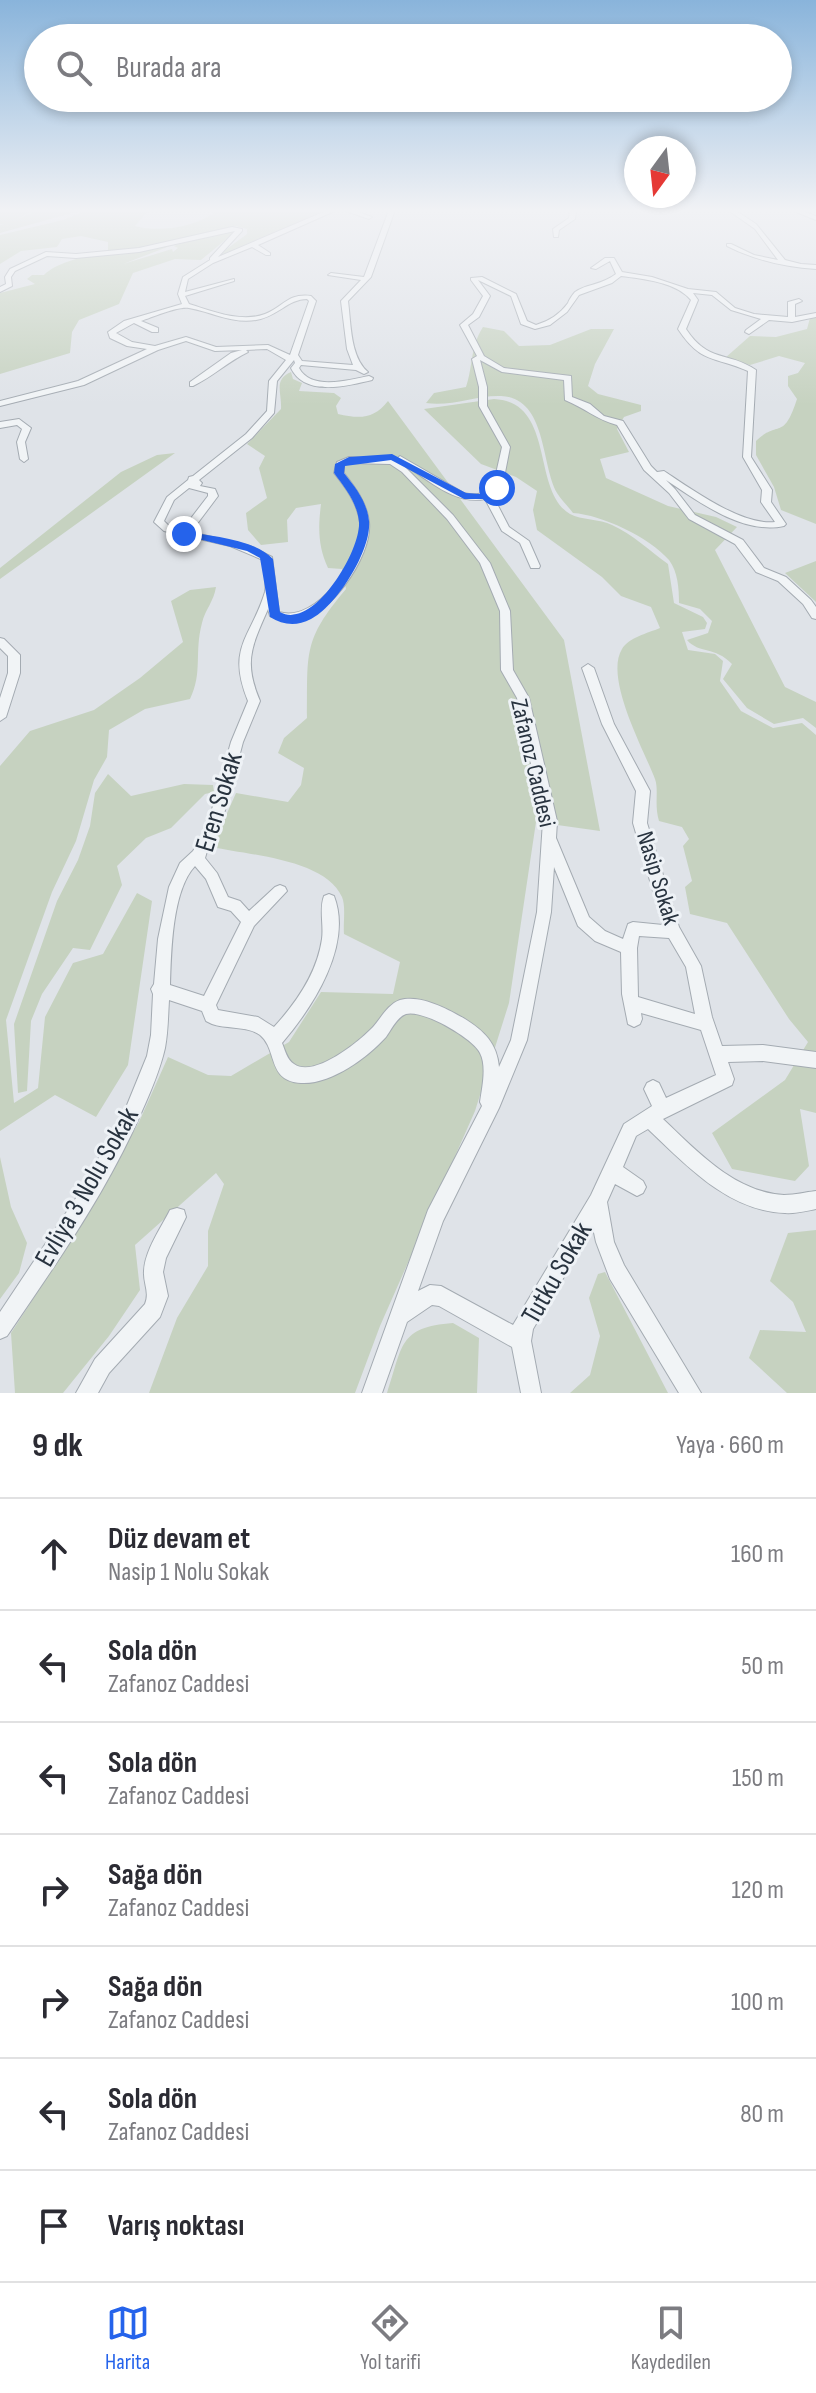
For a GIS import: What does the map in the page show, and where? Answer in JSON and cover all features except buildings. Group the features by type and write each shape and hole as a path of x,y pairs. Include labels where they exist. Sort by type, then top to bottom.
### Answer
{"street":[{"path":"0,290 10,285 9,275"},
{"path":"186,305 181,295 190,275"},
{"path":"331,275 365,279"},
{"path":"155,348 130,344 113,336 115,328 186,305 230,318 254,318 269,315 289,299 309,297 313,301 311,312 295,359 299,379 345,383 369,378 358,368 351,349 344,301 367,275"},
{"path":"619,275 610,282 576,294 575,299 554,319 535,327 524,322 514,295 480,278 473,279 487,296 476,315 464,325 481,357 502,370 568,378 568,398 587,406 601,418 620,423 646,466 672,491 692,517 739,542 760,570 782,579 816,615"},
{"path":"628,275 650,278 687,291 714,293 733,309 766,319 792,320 816,315"},
{"path":"187,277 204,276"},
{"path":"181,295 232,280"},
{"path":"646,466 688,488 717,509 771,527 781,524 766,502 767,490 747,457 752,370 703,354 691,346 682,329 695,300 687,291"},
{"path":"792,320 791,302 799,301"},
{"path":"749,332 766,319"},
{"path":"137,322 155,330"},
{"path":"0,404 81,383 155,348 186,339 215,349 276,349 295,359 358,368"},
{"path":"193,384 234,355 258,348"},
{"path":"295,359 273,381 271,411 249,436 170,499 160,516 162,526 251,549 268,559 274,614 285,620 309,616 335,589 359,556 365,527 357,497 339,473 340,464 349,460 392,457 464,496 488,495 497,488 506,447 483,406 483,391 476,364 476,359 481,357"},
{"path":"0,425 19,422 27,428 21,442 24,459"},
{"name":"Zafanoz Caddesi","path":"372,1393 435,1217 489,1110 519,1040 544,912 550,839 547,804 524,704 507,670 505,611 485,563 450,517 405,470 384,459"},
{"path":"184,534 213,496 212,491 194,488 197,483 192,479"},
{"path":"488,495 505,529 524,541 535,566"},
{"name":"Eren Sokak","path":"249,921 235,905 223,903 216,881 198,860 198,855 213,829 237,742 254,701 246,682 245,649 270,592"},
{"path":"0,642 14,655 14,673 0,717"},
{"name":"Nasip Sokak","path":"588,668 608,724 643,791 640,823 674,932 693,966 704,1017 717,1054"},
{"path":"550,839 583,921 600,936 629,948"},
{"name":"Evliya 3 Nolu Sokak","path":"0,1329 81,1210 110,1159 154,1059 159,1034 159,989 171,907 182,873 192,858 198,855"},
{"path":"280,891 249,921 208,1005 212,1016 219,1020 261,1025 270,1033 285,1068 294,1075 308,1075 335,1065 368,1044 397,1010 415,1006 452,1019 487,1048 490,1060 489,1110"},
{"path":"273,1041 309,998 320,971 331,941 333,925 329,900"},
{"path":"674,932 633,929 629,948 630,994 634,1011 700,1023 704,1017"},
{"path":"159,989 208,1005"},
{"path":"656,1114 726,1079 717,1054 763,1053 816,1060"},
{"path":"653,1089 656,1114 719,1181 738,1192 784,1204 816,1200"},
{"name":"Tutku Sokak","path":"531,1393 521,1341 527,1315 598,1202 630,1130 656,1114"},
{"path":"611,1170 637,1187"},
{"path":"598,1202 605,1242 617,1272 691,1393"},
{"path":"86,1393 102,1366 153,1310 158,1296 153,1272 157,1256 177,1217"},
{"path":"398,1316 430,1295 441,1296 521,1341"}],"green space":[{"path":"32,275 132,275 119,304 79,320 72,332 70,353 0,374 0,293 35,284 27,279"},
{"path":"816,317 816,524 781,510 774,487 756,455 756,441 788,421 797,399 788,386 788,376 798,373 805,363 779,356 750,365 725,358 750,336 776,337 807,329 810,318"},
{"path":"483,327 504,331 519,346 550,345 591,329 614,329 595,364 588,386 598,394 641,405 641,411 624,417 617,429 629,452 600,459 606,478 668,506 716,517 737,527 715,550 785,687 816,702 816,728 803,718 774,724 747,708 723,679 732,664 726,658 687,640 708,633 712,621 700,609 679,603 676,575 669,560 650,543 624,529 597,518 573,513 559,496 535,420 527,408 516,400 501,396 426,403 434,393 466,387 476,342"},
{"path":"291,372 293,379 302,383 299,391 334,393 341,398 336,406 338,414 366,416 388,401 564,640 600,831 536,822 509,1003 475,1111 380,1326 355,1393 149,1393 177,1318 208,1266 208,1231 224,1184 216,1173 135,1245 140,1290 109,1336 63,1393 15,1393 11,1333 74,1236 139,1122 168,1057 208,1075 231,1076 289,1042 321,992 393,994 400,962 344,934 343,901 333,884 320,874 284,861 212,847 236,793 288,802 301,785 304,768 278,753 284,738 307,718 310,649 321,622 346,589 342,569 328,568 322,552 319,529 321,504 296,508 287,520 288,542 261,545 248,530 246,513 267,498 259,468 265,456 247,444 281,409 280,383"},
{"path":"494,399 513,404 527,415 558,503 570,514 619,529 668,564 674,603 703,617 707,623 705,629 682,632 688,650 715,654 723,661 720,681 741,711 773,728 802,723 816,735 816,1113 800,1109 809,1166 795,1181 732,1169 712,1133 785,1080 808,1042 789,1019 727,923 690,914 685,887 692,881 683,846 689,839 682,827 659,821 655,779 628,714 618,677 618,662 625,645 660,628 651,607 621,596 602,577 537,530 533,510 537,491 516,477 481,464 424,409"},
{"path":"175,453 0,579 0,568 121,472 157,455"},
{"path":"816,561 816,602 785,573"},
{"path":"216,587 202,623 196,680 190,699 145,709 109,730 107,757 94,780 76,841 52,892 6,1020 14,1103 38,1088 45,1017 73,963 103,954 137,893 152,901 128,1065 96,1117 55,1095 0,1131 0,766 30,731 94,710 140,678 183,642 171,601 190,590"},
{"path":"108,774 131,796 184,784 213,785 214,792 205,794 171,828 146,838 117,866 122,885 90,950 73,948 42,994 31,1021 27,1091 18,1093 14,1024 57,901 78,860 90,826 95,793"},
{"path":"0,1157 11,1207 27,1243 19,1273 0,1299"},
{"path":"816,1230 816,1393 787,1393 749,1358 760,1330 806,1332 793,1302 770,1281 788,1233"},
{"path":"605,1272 668,1393 570,1393 590,1375 600,1336 589,1298 598,1274"},
{"path":"453,1323 479,1338 477,1393 387,1393 405,1342 422,1329"}],"route":[{"path":"184,534 251,549 268,559 274,614 285,620 294,620 309,616 335,589 359,556 364,522 357,497 339,473 340,464 349,460 392,457 470,498 482,497 497,488"}]}
